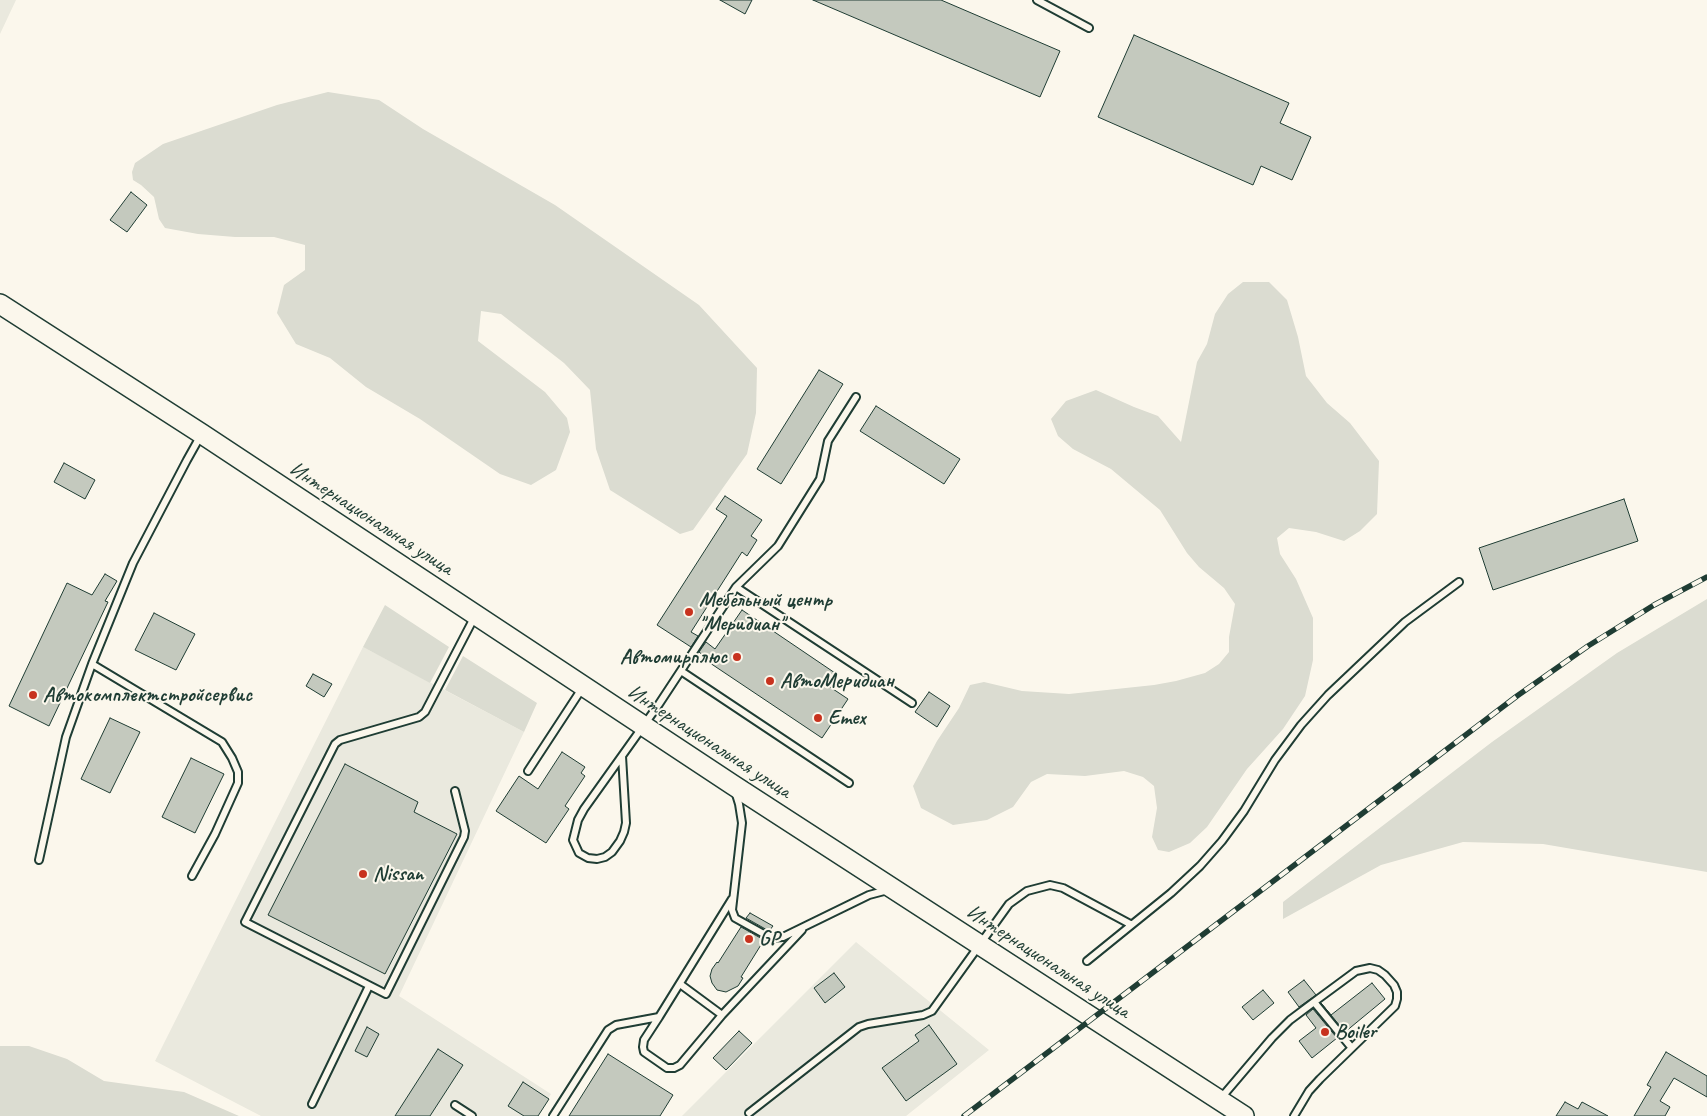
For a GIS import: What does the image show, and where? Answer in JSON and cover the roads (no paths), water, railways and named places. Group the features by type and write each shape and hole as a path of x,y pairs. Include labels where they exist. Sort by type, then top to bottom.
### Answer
{"main road":[{"name":"Интернациональная улица","path":"0,304 202,434 733,785 1244,1116"}],"lane":[{"path":"1037,0 1089,28"},
{"path":"622,756 626,823 624,832 612,852 605,857 588,858 579,853 573,840 578,820 622,756 644,726 736,587 778,546 820,479 828,441 856,397"},
{"path":"39,860 66,738 92,664 120,591 133,563 202,434"},
{"path":"1087,961 1130,924 1171,893 1200,866 1222,842 1244,811 1275,760 1328,695 1405,622 1458,582"},
{"path":"736,587 912,702"},
{"path":"455,791 465,831 464,837 386,994 244,922 335,744 340,740 419,717 425,712 475,614"},
{"path":"92,664 222,742 232,758 238,772 238,783 215,834 192,876"},
{"path":"681,671 849,783"},
{"path":"528,771 583,686"},
{"path":"733,785 739,804 742,824 732,910 735,918 771,938 783,937 869,895 893,888"},
{"path":"749,1113 859,1027 923,1015 932,1011 1014,900 1027,891 1050,885 1063,888 1130,924"},
{"path":"735,896 644,1040 644,1052 667,1068 674,1068 680,1065 722,1015 805,926"},
{"path":"1219,1100 1272,1038 1290,1020 1356,971 1370,968 1378,970 1386,975 1394,985 1397,999 1395,1006 1320,1078 1294,1116"},
{"path":"680,984 722,1015"},
{"path":"312,1104 369,986"},
{"path":"1314,1002 1351,1047"},
{"path":"553,1116 608,1030 616,1025 659,1017"},
{"path":"455,1105 472,1116"}],"railway":[{"path":"964,1116 1517,696 1588,646 1654,605 1707,577"}],"place":[{"name":"Мебельный центр \"Меридиан\"","path":"689,612"},
{"name":"Автомирплюс","path":"737,657"},
{"name":"АвтоМеридиан","path":"770,681"},
{"name":"Автокомплектстройсервис","path":"33,695"},
{"name":"Emex","path":"818,718"},
{"name":"Nissan","path":"363,874"},
{"name":"GP","path":"749,939"},
{"name":"Boiler","path":"1325,1032"}]}
